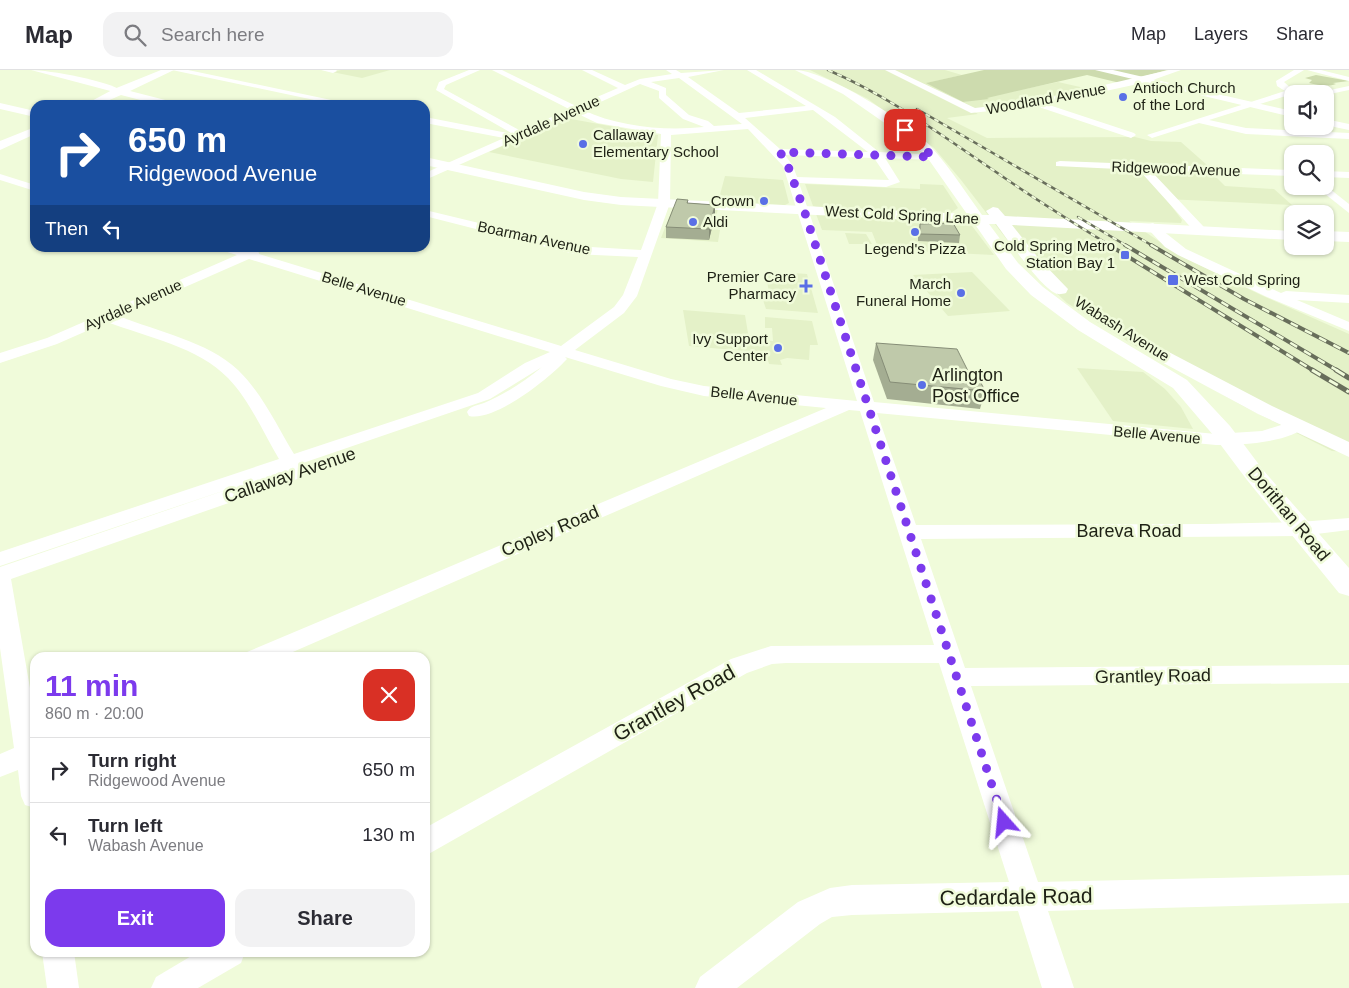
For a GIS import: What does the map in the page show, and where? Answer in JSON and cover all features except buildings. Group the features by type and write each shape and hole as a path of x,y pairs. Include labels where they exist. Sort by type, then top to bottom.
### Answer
{"main road":[{"path":"100,100 169,70"},
{"name":"Wabash Avenue","path":"800,70 836,86 873,108 939,155"},
{"name":"Wabash Avenue","path":"816,70 873,98 904,119 939,155 982,209 1012,266 1038,291 1084,326 1180,384 1230,441"},
{"path":"1100,70 1284,112"},
{"path":"118,92 152,100"},
{"path":"1334,124 1349,127"},
{"path":"0,146 30,132"},
{"name":"West Cold Spring Lane","path":"430,162 584,196 664,203 804,210 982,209 999,220 1284,234"},
{"name":"Wabash Avenue","path":"999,220 1040,270 1075,302 1137,341 1297,426 1349,450"},
{"path":"1334,237 1349,238"},
{"name":"Dorithan Road","path":"1230,441 1254,475 1349,586"}],"street":[{"path":"35,70 104,86 118,92"},
{"path":"176,70 326,100"},
{"path":"476,70 446,82 439,87 442,92 517,136"},
{"path":"496,70 574,111 597,120 666,133 749,126"},
{"path":"586,70 625,88"},
{"path":"670,70 681,75 780,152 793,180 804,210 857,406 909,532 1058,988"},
{"name":"Ayrdale Avenue","path":"430,175 640,81 720,70"},
{"path":"751,70 850,132 877,156 895,184 793,180"},
{"path":"889,70 898,73 914,70"},
{"name":"Woodland Avenue","path":"898,73 974,111 1035,104 1144,80 1177,70"},
{"path":"1284,87 1280,84 1280,81 1300,70"},
{"path":"1310,70 1349,79"},
{"path":"640,81 661,87 663,90 662,96 686,116 705,123 712,130"},
{"path":"1334,91 1349,88"},
{"path":"1152,135 1284,94"},
{"path":"1035,104 1131,135"},
{"path":"0,106 30,113"},
{"path":"736,116 812,108"},
{"path":"1198,120 1246,130 1349,136"},
{"path":"430,121 517,136"},
{"name":"Callaway Avenue","path":"0,571 484,396 531,366 564,351 610,318 630,296 664,203 666,133"},
{"path":"1247,141 1281,143"},
{"path":"780,152 877,156 939,155"},
{"name":"Ridgewood Avenue","path":"1060,164 1284,173"},
{"path":"1143,168 1199,229"},
{"path":"1334,174 1349,175"},
{"path":"0,177 30,186"},
{"path":"1331,195 1349,210"},
{"name":"Boarman Avenue","path":"430,213 574,250 645,254"},
{"path":"1153,227 1175,248 1272,294 1349,327"},
{"name":"Belle Avenue","path":"243,252 683,387 857,406 1230,441 1267,437 1297,426"},
{"name":"Ayrdale Avenue","path":"0,358 40,346 255,252"},
{"path":"1272,294 1349,299"},
{"path":"108,317 199,353 224,366 243,386 292,467"},
{"name":"Callaway Avenue","path":"292,467 503,402 548,371 564,351"},
{"path":"484,396 503,402"},
{"name":"Copley Road","path":"269,652 857,406"},
{"name":"Bareva Road","path":"909,532 1300,529 1349,524"},
{"path":"0,571 30,742"},
{"name":"Grantley Road","path":"430,840 739,666 755,660 786,654 952,666 1349,674"},
{"path":"0,766 30,754"},
{"name":"Cedardale Road","path":"711,988 809,913 830,903 852,900 1028,898 1189,891 1349,889"},
{"path":"59,957 64,988"},
{"path":"167,988 221,957"}],"shaded area":[{"path":"341,70 390,70 362,78 332,72"},
{"path":"810,70 945,70 962,75 927,83 963,102 1058,82 1089,89 973,111 978,114 947,118 987,138 1135,137 1151,141 1181,142 1207,165 1207,168 1225,186 1274,189 1292,205 1166,199 1182,220 1181,223 1129,221 1181,256 1261,295 1349,334 1349,452 1332,451 1243,406 1130,343 1067,303 1025,263 934,148 868,99"},
{"path":"984,70 1167,70 1120,83 1087,75 987,98 989,99 963,102 926,83"},
{"path":"1316,75 1349,81 1333,83 1336,84 1333,85 1323,85 1309,83 1312,80 1305,78"},
{"name":"Callaway Elementary School","path":"566,118 658,135 653,182 621,179 489,152"},
{"path":"725,176 783,180 789,203 785,205 718,202"},
{"path":"805,184 920,189 920,184 943,185 958,208 949,214 816,207 813,206"},
{"name":"Aldi","path":"673,207 718,209 713,229 720,230 718,242 661,238"},
{"path":"816,214 969,222 994,255 912,251 914,256 881,255 872,232 822,230"},
{"path":"845,233 866,234 872,244 849,244"},
{"path":"765,271 807,274 818,313 766,309 762,297 770,297"},
{"path":"972,272 1010,311 948,316 913,275"},
{"path":"683,310 745,315 749,339 773,341 772,328 765,328 765,317 812,321 818,345 810,345 809,360 787,358 780,360 782,365 769,364 766,353 689,346"},
{"path":"1077,368 1143,372 1165,389 1181,407 1193,429 1113,421"}],"railway":[{"path":"828,70 872,92 935,130 1038,201 1111,246"},
{"path":"917,109 1153,246"},
{"path":"1078,217 1127,246"},
{"path":"1109,245 1314,371"},
{"path":"1125,245 1338,371"},
{"path":"1151,245 1244,299 1349,353"},
{"path":"1312,370 1349,392"},
{"path":"1336,370 1349,378"}],"place":[{"name":"Antioch Church of the Lord","path":"1123,97"},
{"name":"Callaway Elementary School","path":"583,144"},
{"name":"Crown","path":"764,201"},
{"name":"Aldi","path":"693,222"},
{"name":"Legend's Pizza","path":"915,232"},
{"name":"Cold Spring Metro Station Bay 1","path":"1125,255"},
{"name":"West Cold Spring","path":"1173,280"},
{"name":"Premier Care Pharmacy","path":"806,286"},
{"name":"March Funeral Home","path":"961,293"},
{"name":"Ivy Support Center","path":"778,348"},
{"name":"Arlington Post Office","path":"922,385"}],"route":[{"path":"905,130 926,148 933,157 780,152 788,166 804,210 835,312 1004,822"}]}
